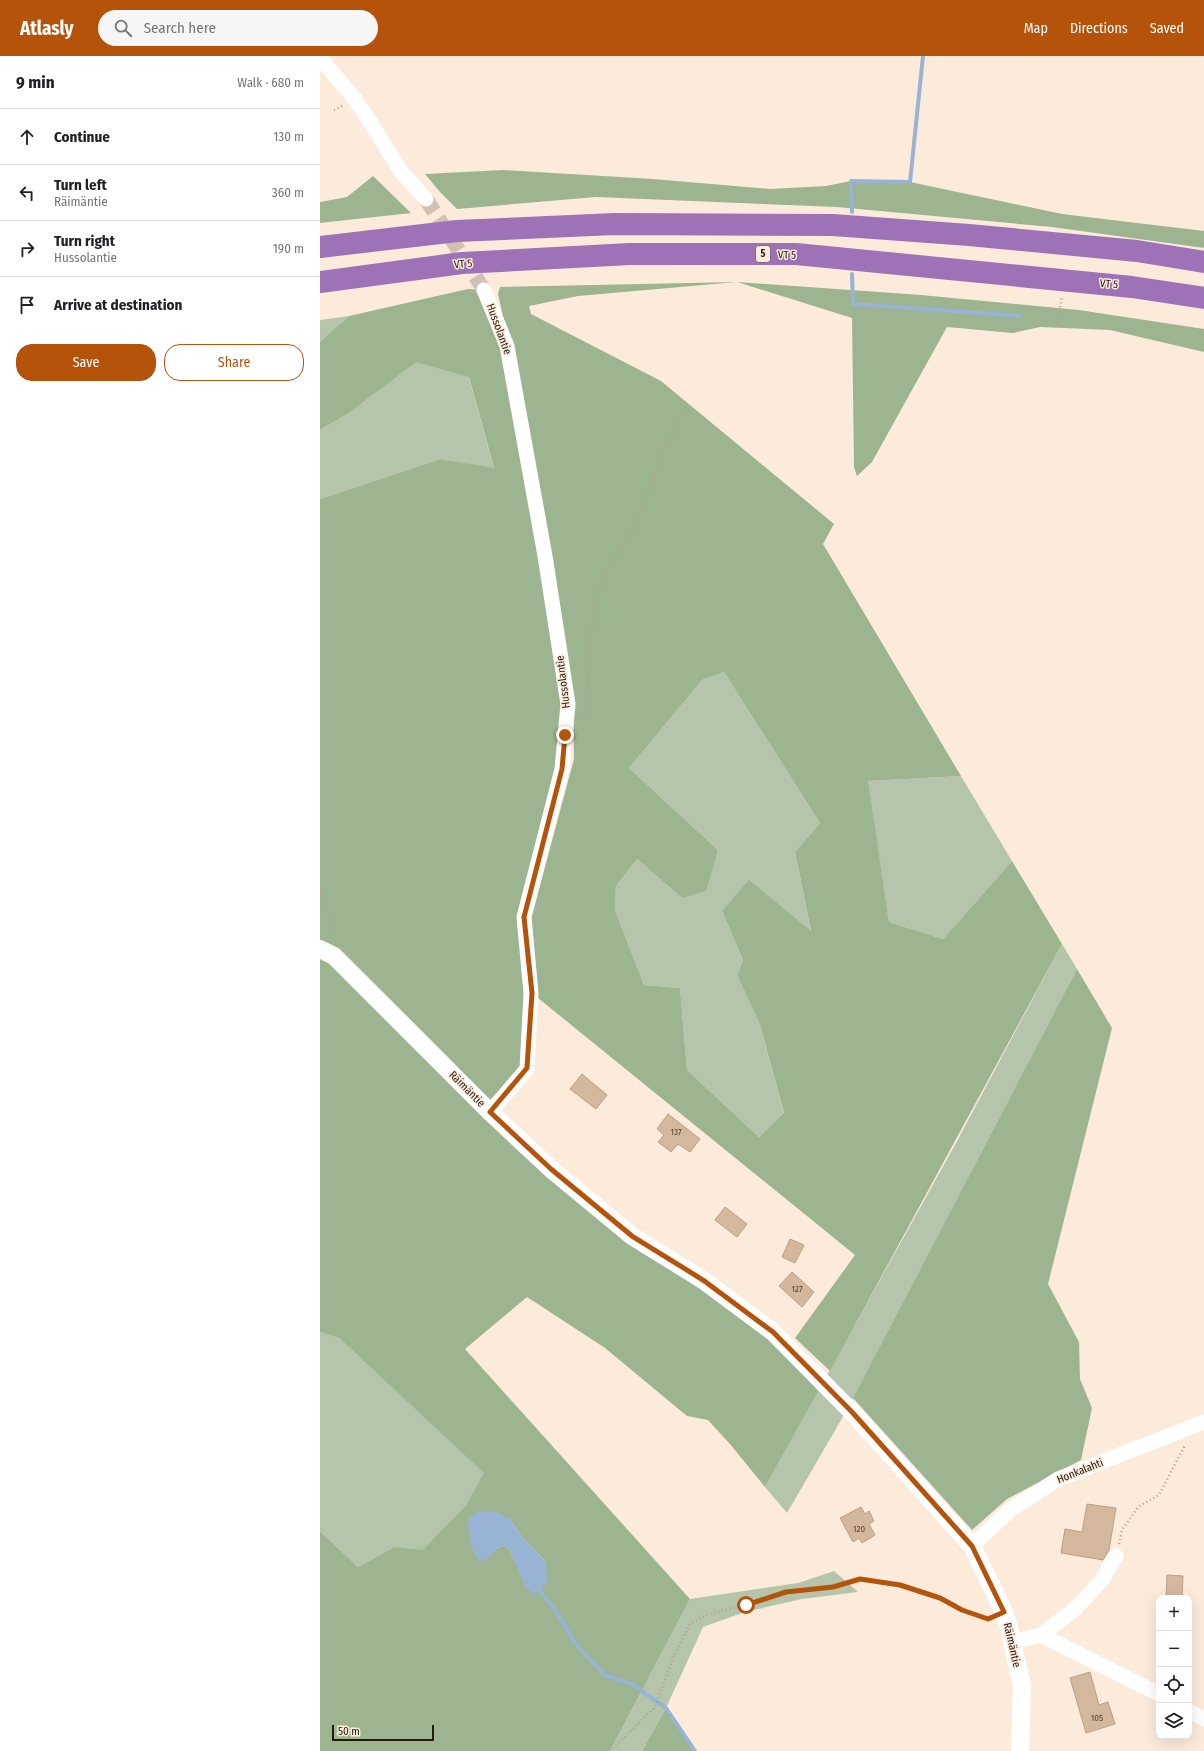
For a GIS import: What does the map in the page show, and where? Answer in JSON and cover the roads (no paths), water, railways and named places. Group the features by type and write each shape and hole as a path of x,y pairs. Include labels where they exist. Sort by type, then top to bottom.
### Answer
{"highway":[{"path":"320,247 458,231 615,224 833,225 969,234 1137,251 1204,262"},
{"name":"VT 5","path":"320,282 470,263 630,254 796,254 1132,287 1204,298"}],"street":[{"path":"320,58 354,98 402,173 426,199"},
{"name":"Hussolantie","path":"484,290 507,346 545,556 568,704 562,769 524,917 532,993 527,1068 490,1112"},
{"name":"Räimäntie","path":"323,951 334,956 490,1112 551,1169 632,1236 703,1280 773,1332 852,1412 972,1546 1004,1612 1012,1642 1022,1686 1020,1751"},
{"name":"Honkalahti","path":"972,1546 1010,1510 1058,1479 1199,1424"},
{"path":"1012,1642 1041,1635 1075,1609 1102,1580 1116,1556"},
{"path":"1041,1635 1156,1692"},
{"path":"1192,1713 1204,1719"}],"water":[{"path":"494,1511 509,1518 522,1537 546,1562 547,1582 540,1591 533,1594 524,1584 510,1551 504,1545 496,1549 486,1560 478,1561 471,1546 467,1520 477,1512"}],"waterway":[{"path":"852,212 851,181 910,182 923,56"},
{"path":"852,274 853,304 1020,316"},
{"path":"540,1591 556,1611 575,1643 604,1675 632,1684 666,1708 695,1751"}],"tunnel":[{"path":"426,199 484,290"}]}
